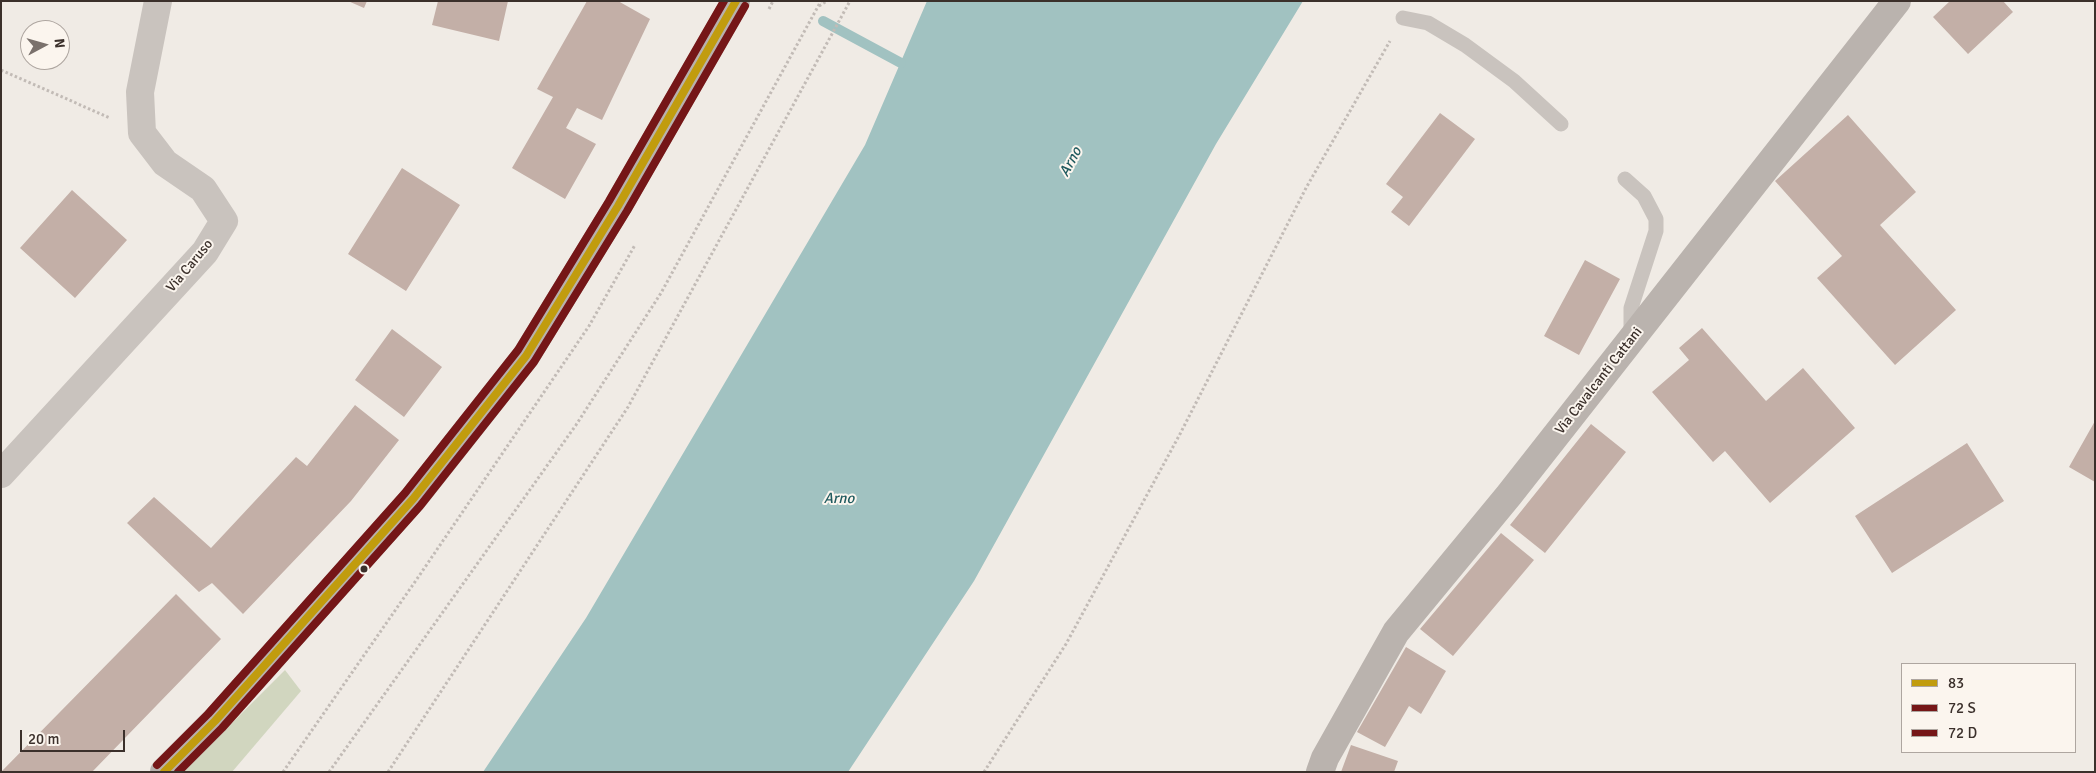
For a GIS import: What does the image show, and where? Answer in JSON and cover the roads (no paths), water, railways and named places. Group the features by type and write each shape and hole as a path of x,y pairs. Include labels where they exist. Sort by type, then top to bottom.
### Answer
{"main road":[{"path":"164,772 215,721 413,499 526,356 618,206 736,1"}],"street":[{"name":"Via Caruso","path":"1,474 205,252 224,221 203,189 165,163 142,133 140,92 158,1"},
{"name":"Via Cavalcanti Cattani","path":"1320,772 1396,632 1509,495 1897,1"}],"lane":[{"path":"1403,18 1428,23 1465,45 1514,81 1561,124"},
{"path":"1625,179 1644,196 1656,219 1656,231 1631,308 1631,341"}],"water":[{"name":"Arno","path":"927,1 1303,1 1216,144 974,581 848,772 483,772 586,618 865,145"}],"waterway":[{"path":"823,21 901,63"}]}
